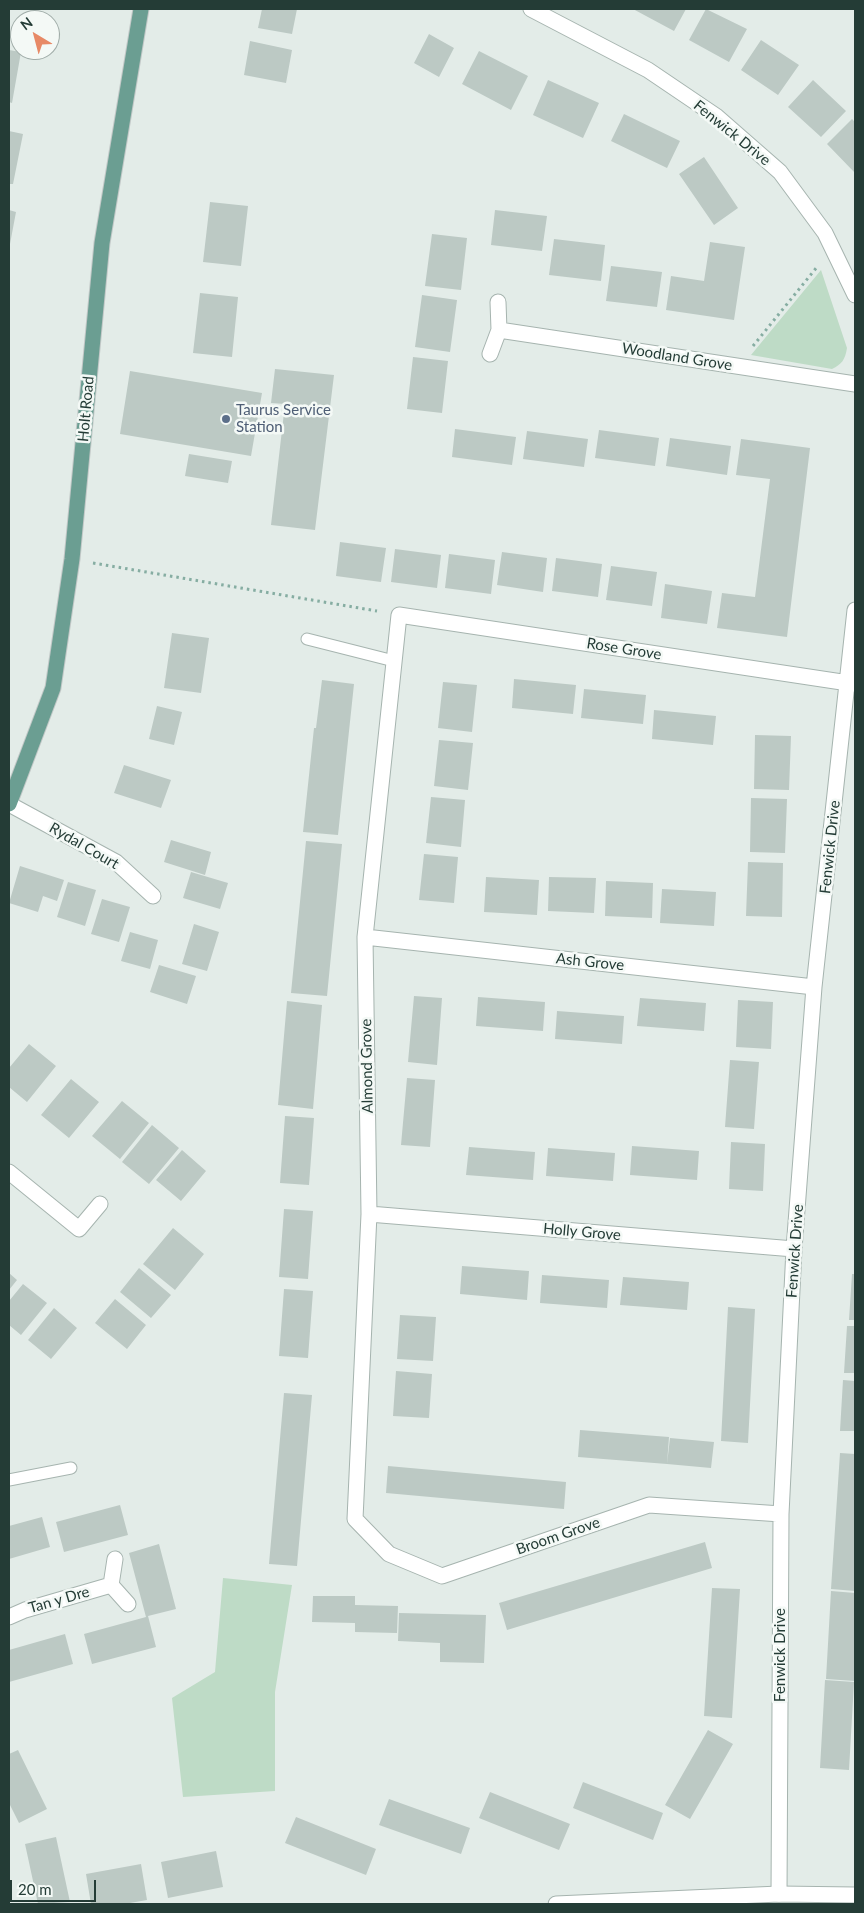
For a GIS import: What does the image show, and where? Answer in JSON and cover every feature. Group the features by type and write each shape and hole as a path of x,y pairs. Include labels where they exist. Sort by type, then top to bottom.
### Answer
{"main road":[{"name":"Holt Road","path":"9,804 53,688 72,559 102,243 141,9"}],"street":[{"name":"Fenwick Drive","path":"531,9 648,70 716,116 780,172 825,233 855,295"},
{"path":"490,354 499,330 498,302"},
{"name":"Woodland Grove","path":"499,330 855,384"},
{"name":"Fenwick Drive","path":"779,1894 781,1514 794,1249 814,987 852,684 855,610"},
{"name":"Almond Grove","path":"355,1519 370,1214 365,937 399,615"},
{"name":"Rose Grove","path":"399,615 852,684"},
{"name":"Rydal Court","path":"9,804 116,862 153,896"},
{"name":"Ash Grove","path":"365,937 814,987"},
{"path":"9,1172 79,1230 100,1204"},
{"name":"Holly Grove","path":"370,1214 794,1249"},
{"name":"Broom Grove","path":"355,1519 389,1554 442,1576 649,1505 781,1514"},
{"path":"115,1559 111,1585 128,1604"},
{"name":"Tan y Dre","path":"9,1617 25,1610 111,1585"},
{"path":"556,1904 779,1894 855,1895"}],"lane":[{"path":"307,640 394,661"},
{"path":"9,1480 72,1468"}],"path":[{"path":"737,366 832,248"},
{"path":"72,559 399,615"}],"green space":[{"path":"821,270 847,348 842,361 832,369 751,355"},
{"path":"223,1578 292,1585 275,1692 275,1791 183,1797 172,1698 215,1672"}],"building":[{"path":"262,9 297,9 292,34 258,28"},
{"path":"633,9 686,9 674,31"},
{"path":"706,9 747,29 729,62 689,40"},
{"path":"429,34 454,48 439,77 414,63"},
{"path":"761,40 799,65 778,95 741,70"},
{"path":"250,41 292,50 286,83 244,75"},
{"path":"9,50 10,60 20,60 12,103 9,102"},
{"path":"479,51 528,76 511,110 462,84"},
{"path":"548,80 599,103 583,138 533,115"},
{"path":"813,80 846,111 821,137 788,107"},
{"path":"624,114 680,141 667,168 611,141"},
{"path":"852,119 855,122 855,173 827,144"},
{"path":"9,131 23,134 13,184 9,184"},
{"path":"704,157 738,208 714,225 679,174"},
{"path":"210,202 248,206 241,266 203,262"},
{"path":"9,210 16,212 10,244 9,244"},
{"path":"495,210 547,216 542,251 491,245"},
{"path":"432,234 467,238 461,290 425,286"},
{"path":"554,239 605,245 601,281 549,275"},
{"path":"710,242 745,247 734,320 666,310 671,276 704,281"},
{"path":"611,266 662,272 657,307 606,301"},
{"path":"200,293 238,297 232,357 193,353"},
{"path":"422,295 457,300 450,352 415,347"},
{"path":"413,357 448,361 442,413 407,409"},
{"path":"275,369 334,375 315,530 271,525 285,404 271,403"},
{"path":"130,371 262,393 251,456 120,434"},
{"path":"455,429 516,437 512,465 452,457"},
{"path":"599,430 659,438 655,466 595,458"},
{"path":"527,431 588,439 584,467 523,459"},
{"path":"670,438 731,446 727,475 666,466"},
{"path":"741,439 810,448 787,637 717,628 722,593 755,597 770,479 736,475"},
{"path":"189,454 232,461 228,483 185,476"},
{"path":"340,542 386,548 381,582 336,576"},
{"path":"395,549 441,555 437,588 391,582"},
{"path":"502,552 547,558 543,592 497,585"},
{"path":"449,554 495,560 491,594 445,588"},
{"path":"556,558 602,564 598,597 552,591"},
{"path":"611,566 657,572 652,606 606,600"},
{"path":"665,584 712,591 707,624 661,618"},
{"path":"172,633 209,638 201,693 164,688"},
{"path":"514,679 576,685 573,714 512,708"},
{"path":"322,680 354,684 338,835 303,832 314,728 316,728"},
{"path":"443,682 477,685 472,732 438,728"},
{"path":"584,689 646,695 643,724 581,718"},
{"path":"157,706 182,712 174,745 149,739"},
{"path":"654,710 716,716 713,745 652,739"},
{"path":"755,735 791,736 789,790 754,789"},
{"path":"439,740 473,743 468,790 434,786"},
{"path":"124,765 171,780 161,808 114,793"},
{"path":"431,797 465,800 461,847 426,843"},
{"path":"751,798 787,799 785,853 750,852"},
{"path":"171,840 211,852 205,875 164,862"},
{"path":"306,841 342,844 327,996 291,993"},
{"path":"424,854 458,857 454,903 419,900"},
{"path":"748,862 783,863 782,917 746,916"},
{"path":"20,866 64,880 57,901 43,896 38,912 9,903"},
{"path":"191,872 228,883 220,909 183,898"},
{"path":"486,877 539,880 537,915 484,912"},
{"path":"549,877 596,878 594,913 548,911"},
{"path":"606,881 653,883 652,918 605,916"},
{"path":"68,882 96,890 85,926 57,917"},
{"path":"662,889 716,892 714,926 660,923"},
{"path":"102,899 130,907 119,942 91,934"},
{"path":"194,924 219,932 207,971 182,964"},
{"path":"130,932 158,940 150,969 121,961"},
{"path":"159,965 196,976 187,1004 150,992"},
{"path":"414,996 442,998 437,1065 408,1062"},
{"path":"478,997 545,1002 543,1031 476,1026"},
{"path":"640,998 706,1003 704,1031 637,1026"},
{"path":"738,1000 773,1002 771,1049 736,1047"},
{"path":"287,1001 322,1005 313,1109 278,1105"},
{"path":"557,1011 624,1016 622,1044 555,1039"},
{"path":"29,1044 56,1066 27,1102 9,1087 9,1068"},
{"path":"730,1060 759,1062 754,1129 725,1127"},
{"path":"407,1078 435,1080 430,1147 401,1145"},
{"path":"71,1079 99,1102 69,1138 41,1115"},
{"path":"122,1101 149,1123 120,1159 92,1136"},
{"path":"285,1116 314,1118 309,1185 280,1183"},
{"path":"152,1125 179,1148 149,1184 122,1162"},
{"path":"731,1142 765,1144 763,1191 729,1189"},
{"path":"632,1146 699,1151 697,1180 630,1175"},
{"path":"469,1147 535,1152 533,1180 466,1175"},
{"path":"548,1148 615,1153 613,1181 546,1176"},
{"path":"182,1150 206,1171 181,1201 156,1180"},
{"path":"284,1209 313,1211 308,1279 279,1277"},
{"path":"173,1228 204,1254 175,1290 143,1264"},
{"path":"462,1266 529,1271 527,1300 460,1294"},
{"path":"139,1268 171,1295 151,1318 120,1292"},
{"path":"9,1273 17,1280 9,1290"},
{"path":"852,1274 855,1274 855,1320 849,1320"},
{"path":"542,1275 609,1280 607,1308 540,1303"},
{"path":"623,1277 689,1282 687,1310 620,1305"},
{"path":"23,1284 47,1303 21,1335 9,1325 9,1301"},
{"path":"284,1289 313,1291 308,1358 279,1356"},
{"path":"115,1299 146,1325 127,1349 95,1323"},
{"path":"728,1307 755,1309 748,1443 721,1441"},
{"path":"54,1308 77,1328 51,1359 28,1340"},
{"path":"400,1315 436,1317 433,1361 397,1359"},
{"path":"847,1326 855,1326 855,1373 844,1373"},
{"path":"396,1371 432,1374 429,1418 393,1416"},
{"path":"843,1380 855,1381 855,1431 840,1431"},
{"path":"284,1393 312,1395 297,1566 269,1564"},
{"path":"580,1430 669,1437 667,1464 578,1457"},
{"path":"670,1438 714,1442 711,1468 667,1464"},
{"path":"840,1453 855,1454 855,1591 831,1589"},
{"path":"388,1466 566,1482 564,1509 386,1493"},
{"path":"120,1505 128,1535 64,1552 56,1522"},
{"path":"42,1517 50,1547 9,1559 9,1526"},
{"path":"705,1542 712,1568 507,1630 499,1603"},
{"path":"159,1544 176,1609 148,1616 156,1647 92,1664 84,1634 146,1617 129,1553"},
{"path":"712,1588 740,1589 732,1718 704,1716"},
{"path":"831,1591 855,1593 855,1681 826,1679"},
{"path":"313,1596 355,1596 355,1605 398,1606 397,1633 355,1632 355,1623 312,1622"},
{"path":"399,1613 486,1615 484,1663 440,1662 440,1643 398,1641"},
{"path":"65,1634 73,1664 9,1682 9,1650"},
{"path":"825,1680 854,1682 849,1770 820,1768"},
{"path":"708,1730 733,1744 690,1819 665,1805"},
{"path":"18,1750 47,1809 19,1823 9,1803 9,1754"},
{"path":"583,1782 663,1813 653,1840 573,1808"},
{"path":"490,1792 570,1824 559,1850 479,1818"},
{"path":"389,1799 470,1828 461,1854 379,1825"},
{"path":"296,1817 376,1849 366,1875 285,1843"},
{"path":"56,1837 70,1902 38,1904 25,1844"},
{"path":"216,1851 223,1887 168,1898 161,1862"},
{"path":"141,1864 147,1900 124,1904 91,1904 86,1874"}],"place":[{"name":"Taurus Service Station","path":"226,419"}]}
